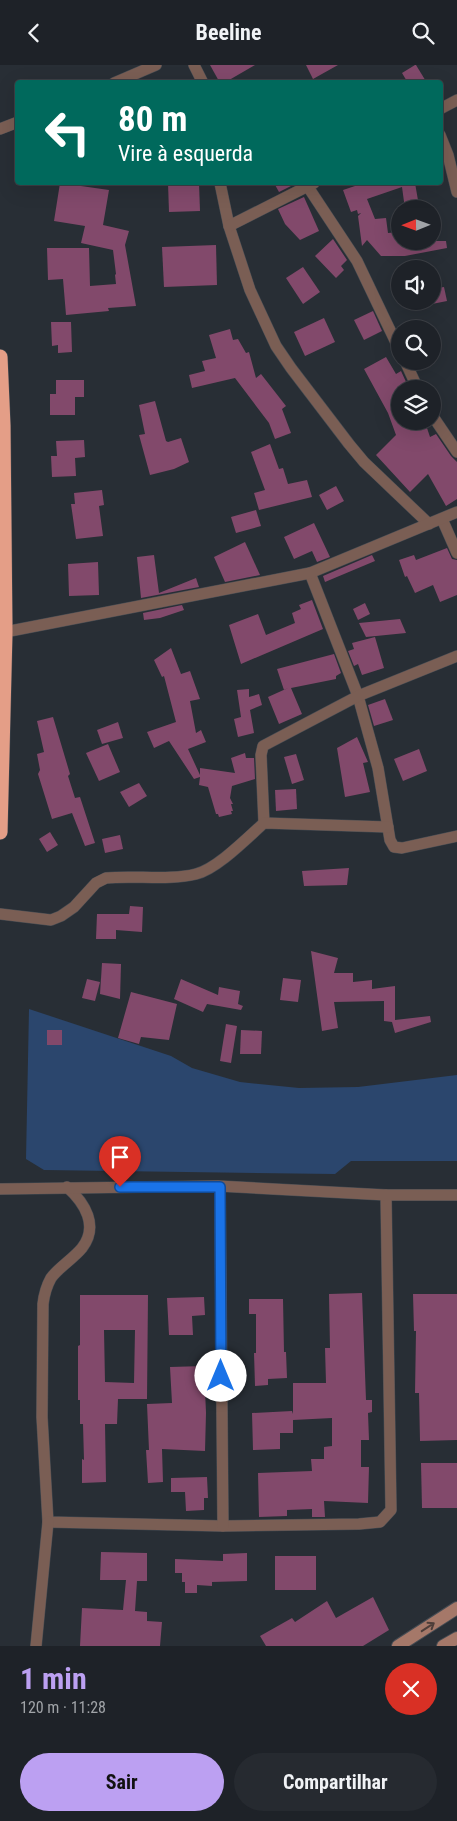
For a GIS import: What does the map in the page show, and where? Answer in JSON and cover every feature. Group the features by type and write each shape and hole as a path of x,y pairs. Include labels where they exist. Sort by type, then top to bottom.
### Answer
{"highway":[{"path":"0,357 5,632 0,832"}],"street":[{"path":"121,80 156,65"},
{"path":"194,65 202,80"},
{"path":"443,108 457,101"},
{"path":"0,129 15,123"},
{"path":"443,142 457,192"},
{"path":"220,185 230,226 250,290 276,346 290,368 364,462 429,524"},
{"path":"230,226 311,185 357,261 391,332"},
{"path":"441,428 457,452"},
{"path":"5,632 310,573 457,512"},
{"path":"442,519 457,553"},
{"path":"310,573 358,696 378,768 390,840 394,847 402,849 457,836"},
{"path":"264,823 261,755 263,747 358,696 457,656"},
{"path":"0,914 50,920 61,916 74,907 96,883 106,878 183,876 198,873 226,856 264,823 388,827"},
{"path":"36,1646 48,1522 42,1417 43,1304 46,1289 52,1277 81,1248 87,1238 88,1227 88,1213 67,1187"},
{"path":"220,1187 223,1526"},
{"path":"0,1189 220,1187 386,1195 457,1195"},
{"path":"48,1522 223,1526 380,1522 391,1510 386,1195"},
{"path":"398,1646 457,1608"},
{"path":"443,1646 457,1638"}],"shaded area":[{"path":"29,1009 171,1056 192,1068 240,1082 299,1088 358,1087 457,1075 457,1161 351,1161 335,1174 44,1170 26,1159"}],"building":[{"path":"210,65 255,65 229,80 218,80"},
{"path":"306,65 338,65 313,79"},
{"path":"416,65 425,80 406,80 402,73"},
{"path":"60,185 109,190 103,225 129,231 125,245 136,306 108,308 109,311 66,315 63,279 48,280 47,248 89,248 90,286 116,284 113,250 81,243 85,226 54,221"},
{"path":"168,185 199,185 200,211 169,212"},
{"path":"275,185 293,185 279,192"},
{"path":"358,185 415,185 418,200 404,200 402,187 367,199 375,219 386,218 388,233 391,233 391,250 436,250 405,256 381,256 367,240 362,246 358,216 361,213 358,214 357,210 351,212 343,190"},
{"path":"304,197 319,231 300,240 285,224 278,209"},
{"path":"333,239 347,260 341,266 344,270 336,278 315,256"},
{"path":"441,241 446,241 447,248 441,249"},
{"path":"216,245 217,285 164,287 162,247"},
{"path":"303,267 320,292 303,304 286,278"},
{"path":"444,287 447,301 441,302 441,288"},
{"path":"373,311 382,331 364,340 354,320"},
{"path":"324,318 335,342 305,356 294,332"},
{"path":"51,322 71,322 72,352 58,353 58,345 52,346"},
{"path":"230,329 233,340 238,339 246,353 249,352 256,378 261,374 286,406 282,409 291,433 275,439 269,423 235,378 192,388 189,375 205,371 202,361 216,358 209,335"},
{"path":"386,357 391,366 391,370 394,370 396,374 401,371 405,380 391,380 391,421 388,413 364,369"},
{"path":"56,380 84,380 84,397 75,397 75,415 50,415 50,394 56,394"},
{"path":"155,401 166,441 181,438 189,462 174,469 150,475 139,435 145,434 139,405"},
{"path":"394,430 428,430 430,437 436,434 457,462 457,499 446,506 428,474 410,492 376,455 396,435"},
{"path":"84,440 85,457 75,458 76,476 52,477 51,456 57,456 56,441"},
{"path":"270,444 279,469 283,468 288,484 307,480 312,497 259,510 254,493 265,490 251,452"},
{"path":"336,486 344,501 327,510 319,495"},
{"path":"102,490 104,505 99,506 103,536 76,539 71,504 75,504 74,493"},
{"path":"256,510 261,526 236,533 231,517"},
{"path":"314,523 330,557 317,562 312,551 294,559 284,537"},
{"path":"245,542 260,575 225,582 214,557"},
{"path":"447,548 452,559 457,560 457,595 440,602 433,585 415,593 407,576 405,577 399,560 414,555 416,560"},
{"path":"154,555 159,593 196,578 199,587 141,598 137,557"},
{"path":"372,555 375,561 325,582 323,576"},
{"path":"98,562 99,595 69,596 68,564"},
{"path":"312,600 323,629 241,664 229,625 258,614 266,635 295,623 292,613 301,609 299,605"},
{"path":"365,603 370,614 358,620 353,609"},
{"path":"182,605 184,610 160,618 144,620 143,613"},
{"path":"400,619 406,633 366,637 359,623"},
{"path":"375,637 384,668 362,675 358,664 354,666 348,651 354,649 352,643"},
{"path":"171,648 181,674 190,671 200,699 190,701 196,733 201,730 206,742 188,749 200,775 200,768 235,773 231,758 245,753 246,758 254,758 255,779 232,786 230,798 233,804 231,804 232,814 219,817 216,814 208,787 199,785 200,777 194,779 169,741 154,748 147,732 176,722 164,676 162,677 154,660"},
{"path":"334,654 341,673 336,676 336,679 291,688 302,714 279,724 268,697 284,690 277,669"},
{"path":"249,689 249,697 259,694 262,705 250,710 254,733 238,737 234,719 241,717 237,690"},
{"path":"385,699 393,720 374,726 368,705"},
{"path":"53,717 75,798 80,797 95,843 85,846 72,813 52,819 38,774 40,770 37,754 44,752 37,721"},
{"path":"118,722 123,738 102,744 97,730"},
{"path":"357,737 368,762 363,763 370,792 345,797 337,748"},
{"path":"108,744 120,772 99,781 86,753"},
{"path":"419,749 427,771 403,781 394,759"},
{"path":"296,754 304,780 292,784 284,757"},
{"path":"139,783 147,796 129,807 120,792"},
{"path":"296,789 297,809 276,811 275,790"},
{"path":"50,832 58,845 47,852 39,839"},
{"path":"120,835 123,849 105,853 102,839"},
{"path":"349,868 347,885 304,886 302,871"},
{"path":"130,906 143,907 142,932 116,930 116,939 96,939 97,914 129,914"},
{"path":"311,951 338,958 334,973 353,973 353,982 372,980 372,989 395,986 395,1020 430,1016 431,1022 395,1033 392,1022 384,1021 384,1001 334,1002 338,1028 322,1031"},
{"path":"102,963 121,964 120,999 100,994"},
{"path":"283,978 301,980 298,1002 280,1000"},
{"path":"87,979 100,982 95,1001 82,998"},
{"path":"181,979 218,995 219,987 240,991 238,1004 243,1006 241,1010 207,1004 203,1012 174,999"},
{"path":"131,992 177,1004 169,1040 141,1037 139,1044 118,1038"},
{"path":"226,1024 237,1026 231,1063 220,1061"},
{"path":"47,1030 62,1030 62,1045 47,1045"},
{"path":"241,1030 262,1031 261,1054 240,1054"},
{"path":"362,1293 366,1400 372,1400 372,1412 368,1413 369,1440 361,1440 361,1467 369,1467 368,1503 324,1501 325,1517 312,1517 312,1509 287,1510 287,1516 259,1517 258,1473 312,1471 311,1459 324,1459 324,1447 332,1446 332,1418 293,1420 293,1433 280,1433 280,1449 253,1450 252,1413 292,1411 293,1414 293,1383 326,1383 325,1348 330,1348 329,1294"},
{"path":"413,1294 457,1294 457,1440 420,1441 419,1393 415,1393 416,1331 414,1331"},
{"path":"80,1295 148,1295 147,1399 118,1399 117,1424 105,1424 106,1482 82,1483 82,1459 84,1460 83,1424 80,1424 80,1400 78,1400 78,1346 80,1345","holes":["104,1330 135,1330 134,1383 105,1382"]},
{"path":"204,1297 205,1315 192,1316 193,1335 169,1335 167,1298"},
{"path":"249,1299 283,1299 284,1352 286,1352 287,1378 268,1379 268,1385 255,1386 256,1314 249,1314"},
{"path":"204,1366 205,1451 162,1449 163,1482 148,1483 146,1450 149,1450 147,1404 172,1403 170,1367"},
{"path":"421,1463 457,1463 457,1508 422,1508"},
{"path":"207,1477 208,1498 204,1498 204,1510 186,1511 185,1492 171,1492 171,1478"},
{"path":"101,1552 147,1553 147,1581 137,1581 135,1611 147,1612 147,1621 162,1622 160,1646 80,1646 82,1608 123,1610 126,1580 100,1580"},
{"path":"247,1553 247,1581 212,1582 212,1586 197,1585 197,1593 185,1593 185,1582 182,1582 182,1573 175,1573 175,1559 223,1561 223,1554"},
{"path":"275,1556 316,1556 316,1590 275,1590"},
{"path":"373,1597 389,1630 363,1646 266,1646 260,1636 292,1618 295,1622 327,1601 336,1618"}],"route":[{"path":"120,1187 220,1187 221,1376"}]}
